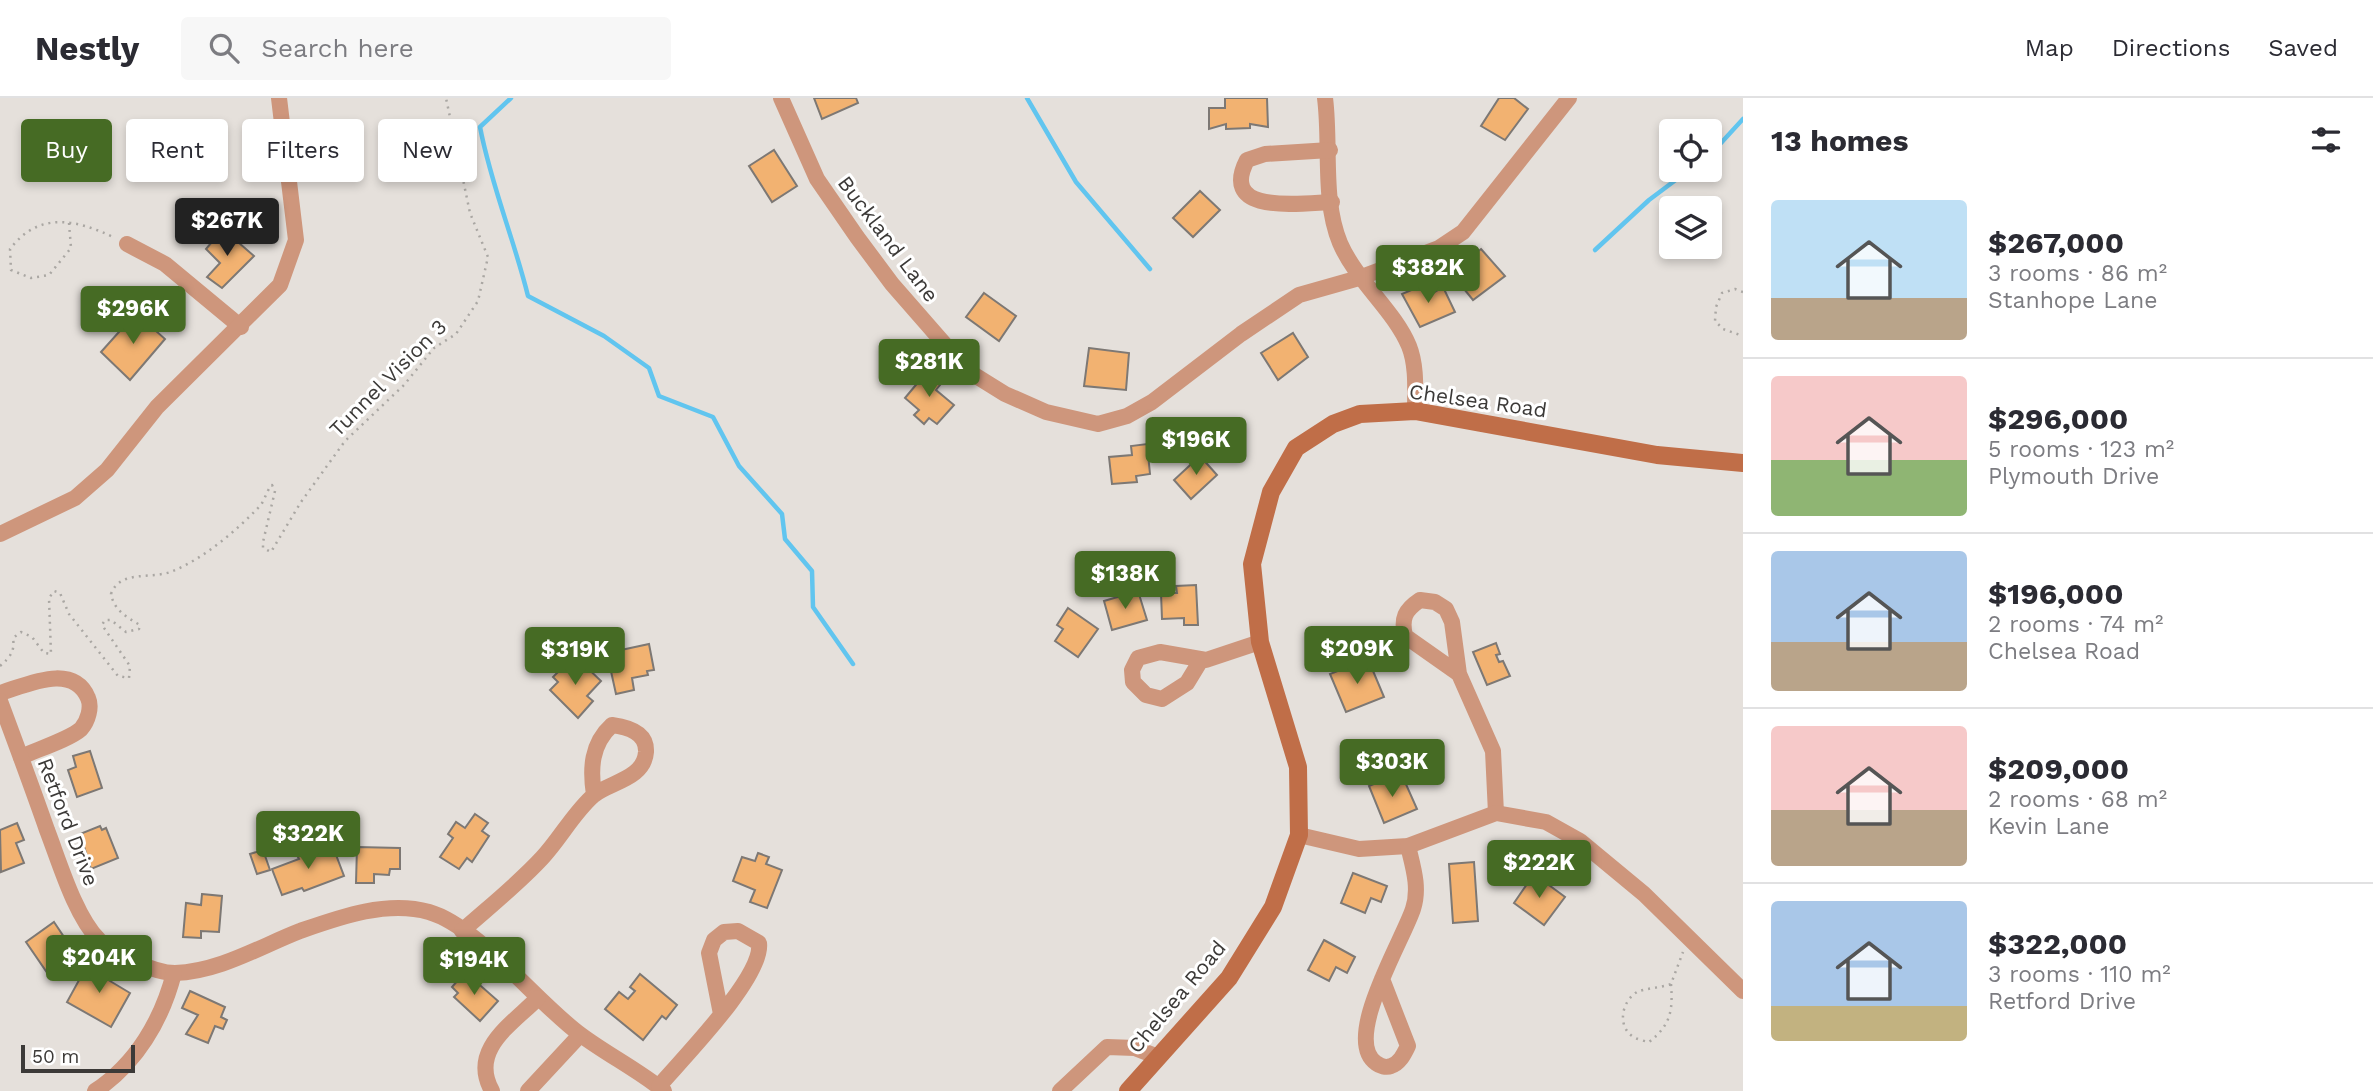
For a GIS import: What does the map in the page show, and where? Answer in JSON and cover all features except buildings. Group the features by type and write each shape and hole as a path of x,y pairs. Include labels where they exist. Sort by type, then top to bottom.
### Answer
{"street":[{"path":"0,534 75,498 107,470 157,407 241,327 280,285 296,240 279,98"},
{"name":"Buckland Lane","path":"781,98 817,179 892,284 968,371 1005,394 1046,412 1098,424 1127,416 1152,402 1241,334 1299,295 1359,278 1439,248 1463,232 1569,98"},
{"path":"1325,98 1332,202 1339,241 1359,278 1409,346 1414,368 1415,411"},
{"path":"1330,150 1265,154 1247,160 1240,174 1242,187 1247,193 1267,204 1332,202"},
{"path":"127,244 165,264 241,327"},
{"name":"Chelsea Road","path":"1128,1091 1229,978 1273,907 1299,835 1298,768 1260,642 1252,564 1271,492 1296,448 1333,424 1360,415 1415,411 1657,455 1743,463"},
{"path":"1459,674 1405,636 1402,622 1407,608 1420,600 1435,602 1447,609 1452,622 1459,674 1493,751 1496,813"},
{"path":"1201,660 1260,642"},
{"path":"0,693 55,678 73,680 90,701 88,717 80,730 21,757"},
{"name":"Retford Drive","path":"0,701 71,894 98,939 131,961 174,973 223,964 316,926 367,912 390,908 430,912 462,931 516,975 538,999 580,1035 662,1089"},
{"path":"462,931 542,858 594,796"},
{"path":"1299,835 1359,849 1408,846 1496,813 1546,822 1580,841 1689,936 1743,991"},
{"path":"1382,979 1408,1046 1402,1059 1391,1066 1380,1066 1370,1059 1364,1044 1382,979 1413,908 1417,882 1408,846"},
{"path":"662,1089 721,1014 753,971 761,955 759,943 738,931 724,932 714,940 709,953 721,1014"},
{"path":"95,1091 114,1078 139,1049 166,1006 174,973"},
{"path":"492,1091 483,1066 488,1051 538,999"},
{"path":"528,1091 580,1035"},
{"path":"1060,1091 1107,1047 1135,1048 1158,1057"}],"path":[{"name":"Tunnel Vision 3","path":"0,666 11,656 13,638 21,632 32,636 44,653 51,654 49,598 54,591 60,593 69,614 118,676 131,677 130,666 102,625 105,620 111,620 131,634 139,629 139,625 117,610 112,600 111,594 117,584 124,578 166,574 208,553 259,507 272,485 275,495 263,542 263,548 271,552 301,502 345,441 404,385 434,348 456,334 478,301 488,257 470,213 446,98"},
{"path":"69,223 71,248 49,275 30,278 11,270 10,249 16,240 40,223 54,220 69,223 104,233 127,244"},
{"path":"1743,292 1735,289 1722,293 1716,307 1715,321 1723,329 1743,336"},
{"path":"1671,984 1655,990 1640,991 1627,1000 1623,1014 1625,1027 1633,1037 1649,1042 1661,1033 1671,1016 1671,984 1689,936"}],"waterway":[{"path":"511,98 480,127 490,170 528,296 604,336 649,368 659,396 713,417 739,466 782,514 785,539 812,571 813,607 853,664"},
{"path":"1027,98 1076,182 1150,269"},
{"path":"1722,142 1743,119"},
{"path":"1595,250 1649,200 1673,182"}]}
